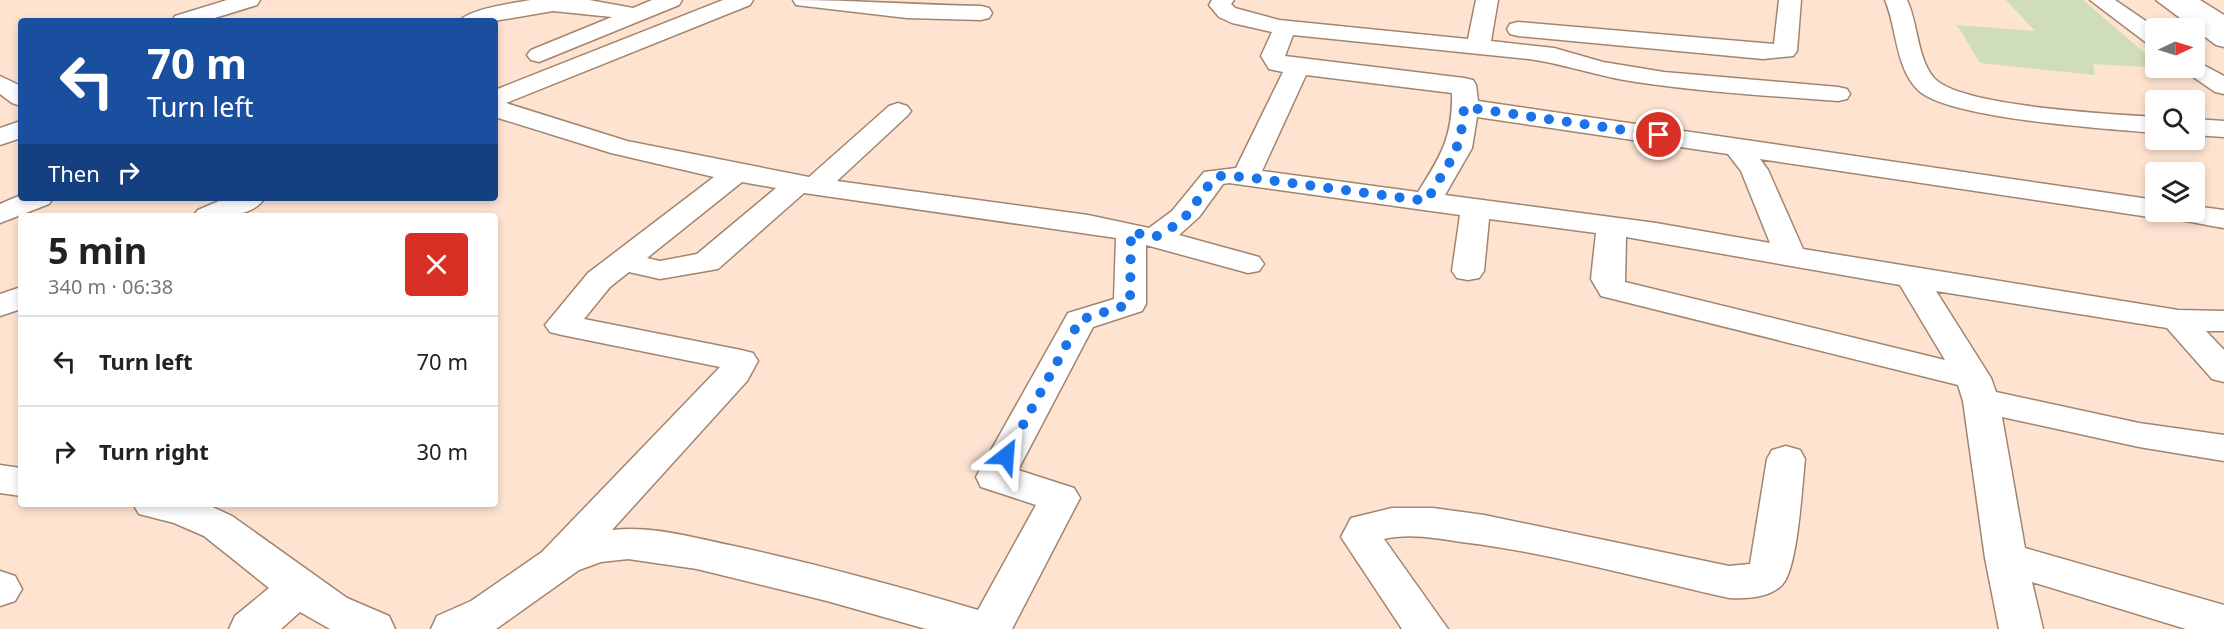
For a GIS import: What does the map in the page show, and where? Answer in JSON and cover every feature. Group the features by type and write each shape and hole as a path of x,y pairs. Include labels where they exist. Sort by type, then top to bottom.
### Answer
{"main road":[{"path":"192,18 249,0"},
{"path":"539,55 671,0"},
{"path":"498,98 742,0"},
{"path":"804,0 907,11 981,13"},
{"path":"1223,0 1220,5 1222,10 1231,16 1286,26 1473,39 1763,52 1785,51 1790,0"},
{"path":"1427,201 1437,181 1456,155 1462,136 1464,97 1473,39 1487,0"},
{"path":"1896,0 1901,9 1912,61 1928,88 1939,95 2016,110 2145,123"},
{"path":"2101,0 2145,31"},
{"path":"2186,0 2224,26"},
{"path":"481,18 522,5 542,3 582,3 635,15"},
{"path":"2158,3 2174,18"},
{"path":"2158,3 2224,40"},
{"path":"1286,26 1273,56 1277,64 1735,146 2145,207"},
{"path":"1473,39 1555,55 1589,66 1628,73 1838,94"},
{"path":"2205,43 2224,56"},
{"path":"1245,177 1297,68"},
{"path":"0,81 18,74"},
{"path":"2205,74 2224,87"},
{"path":"0,81 18,96"},
{"path":"498,109 544,127 630,152 736,173 1143,235 1248,264"},
{"path":"621,261 660,270 707,262 898,111"},
{"path":"2205,128 2224,129"},
{"path":"0,137 18,130"},
{"path":"1735,146 1754,170 1790,255"},
{"path":"557,563 735,373 741,361 562,325 599,280 736,173"},
{"path":"1143,235 1176,225 1186,216 1214,178 1219,176 1245,177 1612,226 1790,255 1912,278 2178,320 2224,321"},
{"path":"0,214 32,201"},
{"path":"1468,271 1476,207"},
{"path":"2205,216 2224,219"},
{"path":"1612,226 1607,279 1612,289 2139,435 2224,448"},
{"path":"990,629 1060,498 995,477 1080,320 1130,304 1143,235"},
{"path":"1912,278 1977,390 2020,629"},
{"path":"0,306 18,298"},
{"path":"2178,320 2224,371"},
{"path":"1426,629 1366,545 1362,537 1365,529 1373,524 1425,523 1483,531 1546,541 1729,582 1749,583 1763,580 1770,570 1786,459"},
{"path":"0,479 18,482"},
{"path":"166,507 184,511 218,526 298,588 331,610 373,629"},
{"path":"453,629 486,612 557,563 579,553 606,546 634,543 662,547 851,590 983,629"},
{"path":"2006,558 2224,623"},
{"path":"251,629 298,588"}],"green space":[{"path":"2006,0 2083,0 2145,53 2145,67 2093,64 2095,75 1980,63 1957,25 2035,31"}],"route":[{"path":"1006,456 1080,320 1130,304 1131,232 1155,237 1176,225 1196,204 1214,178 1219,176 1245,177 1427,201 1437,181 1456,155 1462,136 1464,107 1659,135"}]}
